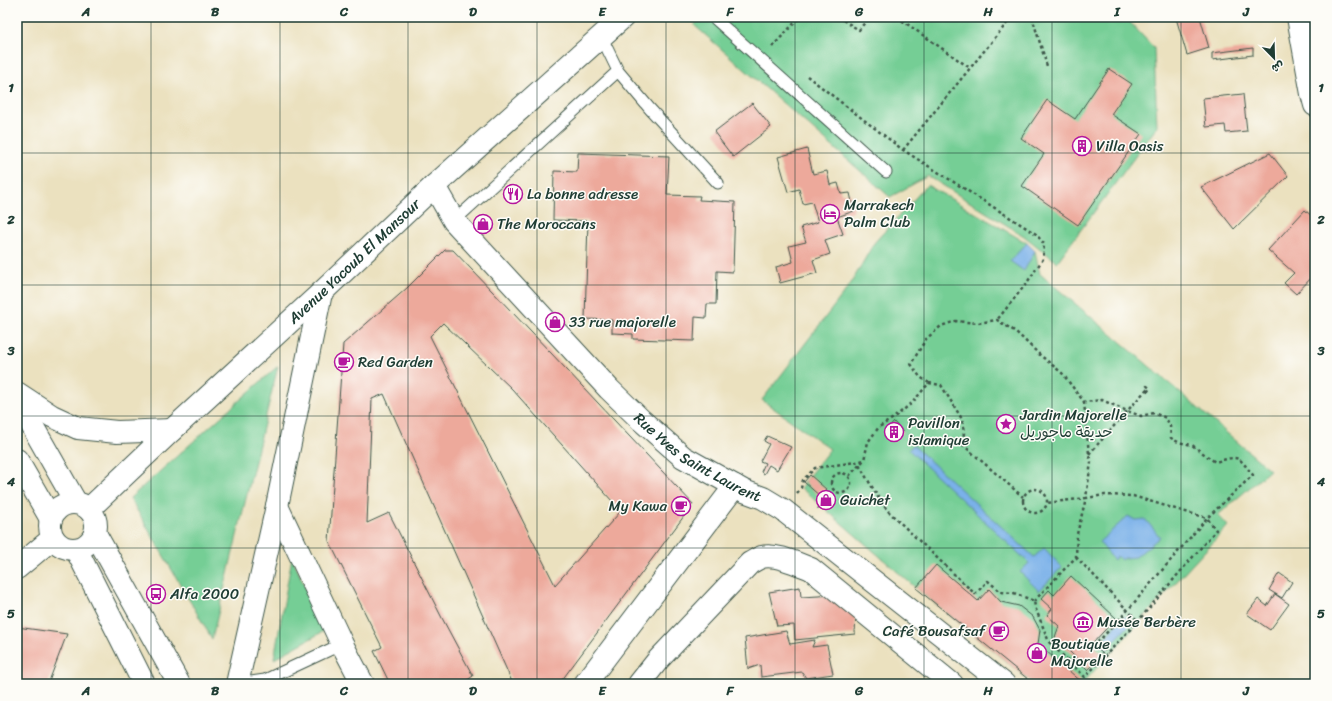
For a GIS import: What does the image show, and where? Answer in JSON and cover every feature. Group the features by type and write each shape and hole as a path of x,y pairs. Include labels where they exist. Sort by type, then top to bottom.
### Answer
{"street":[{"name":"Avenue Yacoub El Mansour","path":"82,506 172,430 321,293 434,186 623,17"},
{"path":"1298,17 1315,105"},
{"name":"Rue Yves Saint Laurent","path":"434,186 454,221 609,389 641,420 684,457 744,491 763,498 783,510 1004,684"},
{"path":"238,682 277,506 321,293"},
{"path":"17,393 52,416 78,428 117,432 172,430"},
{"path":"17,399 82,506 94,516 96,525 95,533 88,544 76,549 59,545 52,528 17,460"},
{"path":"585,684 735,486"},
{"path":"17,568 52,528 57,510 66,504 82,506"},
{"path":"277,506 342,644 363,684"},
{"path":"95,533 179,684"},
{"path":"76,549 144,684"},
{"path":"639,684 658,660 750,563 762,556 790,561 811,569 952,684"}],"lane":[{"path":"713,17 886,172"},
{"path":"601,36 618,71 650,109 718,183"},
{"path":"454,221 618,71"},
{"path":"238,682 266,680 342,644"}],"path":[{"path":"771,48 800,17"},
{"path":"838,17 859,30 869,17"},
{"path":"897,17 970,68"},
{"path":"903,150 1012,17"},
{"path":"1032,17 1047,66"},
{"path":"802,73 903,150 1036,234 1044,244 1043,259 1026,284 997,320"},
{"path":"1023,497 962,444 964,433 962,419 941,385 929,383 920,377 911,364 926,339 941,326 956,321 978,323 997,320 1016,332 1031,347 1062,373 1084,402 1091,462 1086,498 1077,534 1076,557 1034,601"},
{"path":"849,476 864,460 868,442 879,427 912,403 929,383"},
{"path":"1089,454 1146,390"},
{"path":"1084,402 1102,400 1141,416 1154,413 1166,418 1170,426 1171,438 1178,442 1192,445 1215,462 1234,457 1240,459 1253,476 1207,518 1127,611 1097,643 1108,653"},
{"path":"783,510 801,488 803,480 815,468 864,460"},
{"path":"856,462 889,512 975,594 988,581 1001,592 1014,593 1034,601"},
{"path":"842,473 849,476 851,483 847,491 840,493 832,488 831,480 836,474 842,473"},
{"path":"1029,490 1038,490 1046,497 1047,503 1043,510 1036,514 1026,510 1023,506 1022,500 1029,490"},
{"path":"1034,601 1049,642 1085,677 1138,621 1216,530 1207,518 1133,496 1105,495 1047,503"},
{"path":"1076,557 1138,621"}],"green space":[{"path":"702,17 1125,17 1154,48 1157,127 1057,262 1024,236 928,176 890,197 694,25"},
{"name":"Jardin Majorelle حديقة ماجوريل","path":"927,185 1027,243 1035,251 1040,274 1270,470 1218,515 1228,526 1082,684 1034,684 916,588 801,488 830,449 762,400 850,285 874,243"},
{"path":"278,366 212,639 130,498"},
{"path":"292,557 324,631 274,659"}],"water":[{"path":"1027,243 1035,251 1024,271 1010,261"},
{"path":"913,445 1034,557 1044,548 1062,567 1039,591 1020,572 1029,563 909,450"},
{"path":"1128,516 1135,520 1145,519 1160,537 1136,557 1121,560 1117,556 1114,560 1099,542"},
{"path":"1125,616 1132,622 1107,649 1100,643"}],"building":[{"path":"1200,17 1209,48 1187,55 1176,18"},
{"path":"1253,48 1253,55 1212,60 1212,53"},
{"name":"Villa Oasis","path":"1109,69 1132,84 1111,114 1141,134 1078,225 1022,186 1044,154 1021,138 1047,100 1075,119"},
{"path":"1243,94 1247,131 1226,133 1225,125 1206,127 1203,98"},
{"path":"752,103 771,127 733,157 714,132"},
{"name":"Marrakech Palm Club","path":"807,149 813,174 827,171 830,185 838,183 841,194 850,193 854,211 837,217 843,234 825,240 830,254 813,260 817,273 780,283 776,267 793,262 789,246 806,242 801,227 818,222 812,202 803,204 799,189 788,192 778,157"},
{"path":"578,153 669,156 667,195 700,196 699,200 735,202 733,272 717,271 716,304 707,304 706,318 695,317 694,341 633,339 633,334 612,333 612,320 585,319 588,221 553,220 554,171 577,172"},
{"path":"1270,153 1288,176 1234,229 1201,187"},
{"path":"1305,210 1315,219 1315,274 1296,294 1284,283 1294,273 1268,250"},
{"path":"445,250 453,250 693,504 559,684 513,684 384,394 372,399 367,523 389,513 473,676 462,684 390,684 374,651 382,647 329,541 343,344 407,288","holes":["443,323 512,389 621,511 555,585 430,336"]},
{"name":"Pavillon islamique","path":"894,422 903,432 894,441 885,432"},
{"path":"767,436 791,447 777,470 769,465 764,474 761,472 765,463 760,461 769,444 764,441"},
{"path":"810,475 827,490 821,497 804,482"},
{"path":"936,565 978,601 989,589 1001,602 1019,606 1033,617 1040,630 1038,644 1083,683 1034,684 916,588"},
{"path":"1279,573 1292,582 1282,598 1269,590"},
{"name":"Musée Berbère","path":"1071,576 1116,618 1092,644 1103,654 1088,670 1055,637 1059,626 1047,615 1052,609 1041,599 1049,590 1054,595"},
{"path":"800,587 801,597 836,595 856,612 855,634 795,640 794,625 777,626 769,592"},
{"path":"1275,594 1289,604 1270,630 1247,614 1258,599 1267,606"},
{"path":"17,627 67,634 48,684 17,684"},
{"path":"786,631 790,644 815,640 812,647 827,645 833,674 806,678 802,672 761,677 760,665 748,669 745,638"},
{"path":"942,682 945,684 891,684 891,683"}],"place":[{"name":"Villa Oasis","path":"1082,146"},
{"name":"La bonne adresse","path":"513,194"},
{"name":"Marrakech Palm Club","path":"830,214"},
{"name":"The Moroccans","path":"483,224"},
{"name":"33 rue majorelle","path":"555,322"},
{"name":"Red Garden","path":"344,362"},
{"name":"Jardin Majorelle حديقة ماجوريل","path":"1006,424"},
{"name":"Pavillon islamique","path":"894,432"},
{"name":"Guichet","path":"826,500"},
{"name":"My Kawa","path":"681,506"},
{"name":"Alfa 2000","path":"156,594"},
{"name":"Musée Berbère","path":"1083,622"},
{"name":"Café Bousafsaf","path":"999,631"},
{"name":"Boutique Majorelle","path":"1037,653"}]}
